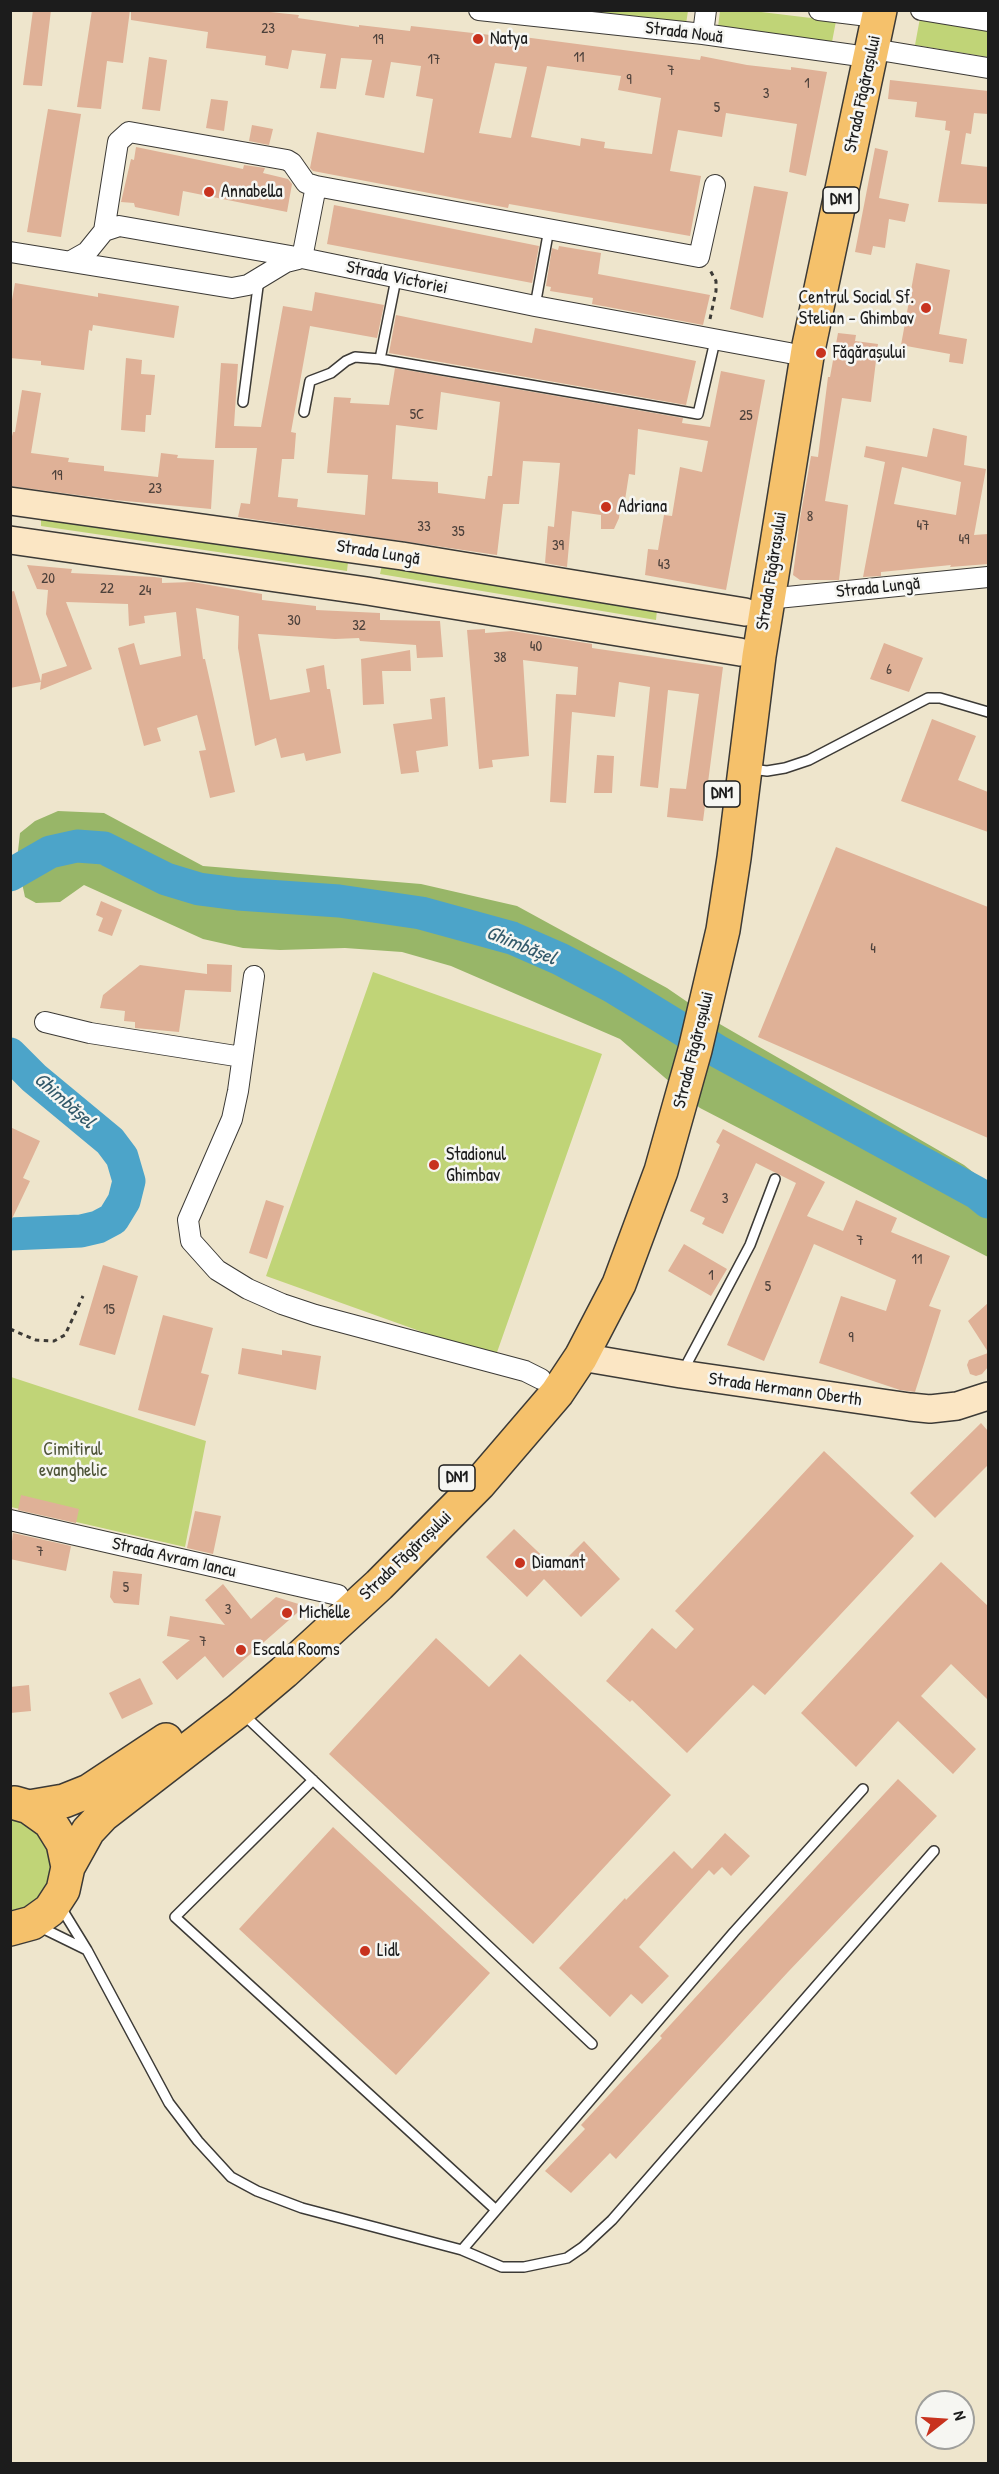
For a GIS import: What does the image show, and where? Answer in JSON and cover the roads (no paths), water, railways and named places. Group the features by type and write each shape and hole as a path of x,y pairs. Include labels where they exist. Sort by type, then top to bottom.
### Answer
{"highway":[{"name":"Strada Făgărașului","path":"702,977 713,855 740,652 756,606 808,350 863,52 867,12"},
{"name":"Strada Făgărașului","path":"18,1929 42,1917 57,1901 68,1868 88,1831 103,1815 239,1710 379,1585 472,1492 541,1414 581,1357 615,1294 641,1229 702,977 733,868 745,769 756,606 754,548 789,353 863,52"},
{"name":"Strada Făgărașului","path":"20,1805 64,1801 89,1791 156,1748 225,1695 338,1595 465,1469 525,1401 561,1349 600,1276 670,1104"},
{"name":"Strada Făgărașului","path":"20,1805 50,1822 58,1832 65,1849 68,1868"}],"street":[{"name":"Strada Nouă","path":"479,10 988,68"},
{"path":"704,34 706,10"},
{"path":"819,10 867,12"},
{"path":"921,10 988,21"},
{"path":"71,261 87,252 104,231 118,142 129,132 287,160 292,163 306,183 316,186 699,257 715,185"},
{"path":"10,252 232,288 248,285 286,262 302,258 316,186"},
{"name":"Strada Victoriei","path":"104,231 119,226 302,258 534,306 789,353"},
{"path":"21,503 18,541 367,591 740,652"},
{"name":"Strada Lungă","path":"21,503 756,606 988,577"},
{"path":"367,591 373,552"},
{"path":"254,976 232,1119 188,1220 191,1241 201,1255 217,1270 282,1304 315,1315 525,1371 541,1379"},
{"path":"45,1022 90,1033 242,1057"},
{"name":"Strada Hermann Oberth","path":"581,1357 910,1407 957,1406 988,1396"},
{"name":"Strada Avram Iancu","path":"10,1520 338,1595"}],"lane":[{"path":"534,306 549,230"},
{"path":"243,402 260,279"},
{"path":"380,358 396,279"},
{"path":"304,412 310,381 331,373 351,358 380,358 698,414 710,340"},
{"path":"745,769 767,771 809,760 928,698 940,698 988,712"},
{"path":"681,1374 750,1245 775,1179"},
{"path":"239,1710 592,2044"},
{"path":"313,1780 175,1917 496,2210"},
{"path":"462,2250 734,1932 863,1789"},
{"path":"57,1901 87,1950 169,2103 198,2141 231,2177 256,2191 302,2208 462,2250 502,2267 524,2267 567,2258 583,2247 612,2220 934,1851"},
{"path":"18,1929 87,1950"}],"waterway":[{"name":"Ghimbășel","path":"10,875 50,852 77,846 104,848 166,879 199,889 339,901 421,913 512,938 560,959 613,987 719,1052 977,1193 988,1202"},
{"name":"Ghimbășel","path":"10,1054 34,1078 110,1141 122,1157 129,1181 124,1201 113,1219 98,1227 81,1231 10,1234"}],"place":[{"name":"Natya","path":"478,39"},
{"name":"Annabella","path":"209,192"},
{"name":"Centrul Social Sf. Stelian - Ghimbav","path":"926,308"},
{"name":"Făgărașului","path":"821,353"},
{"name":"Adriana","path":"606,507"},
{"name":"Stadionul Ghimbav","path":"434,1165"},
{"name":"Diamant","path":"520,1563"},
{"name":"Michelle","path":"287,1613"},
{"name":"Escala Rooms","path":"241,1650"},
{"name":"Lidl","path":"365,1951"}],"park label":[{"name":"Cimitirul evanghelic","path":"73,1460"}]}
